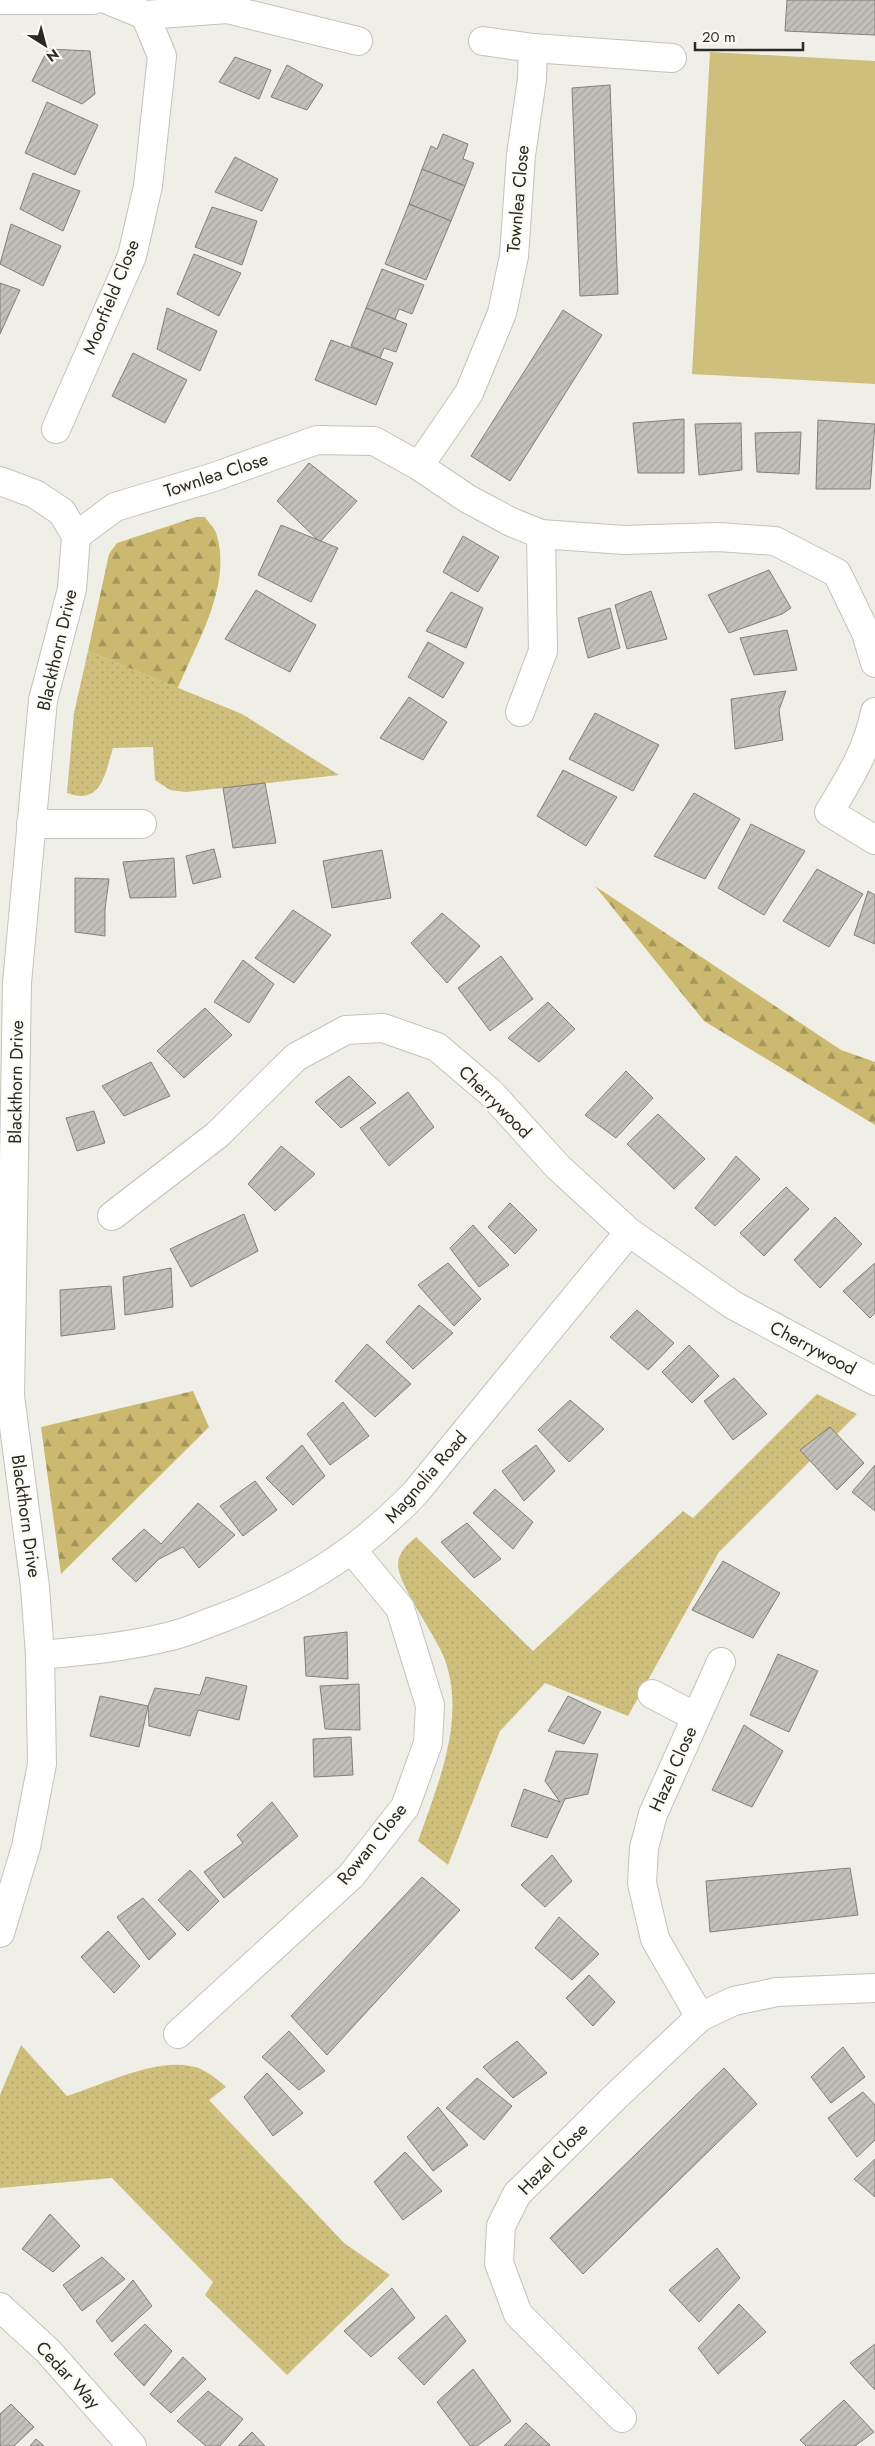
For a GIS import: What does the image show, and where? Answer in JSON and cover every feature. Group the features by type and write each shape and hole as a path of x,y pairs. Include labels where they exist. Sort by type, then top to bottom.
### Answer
{"street":[{"path":"0,0 93,0"},
{"path":"108,0 145,14 227,10 358,40"},
{"name":"Moorfield Close","path":"56,430 132,256 148,186 162,56 145,14"},
{"path":"483,41 533,48 672,58"},
{"name":"Townlea Close","path":"419,466 469,392 502,313 514,256 521,155 532,79 533,48"},
{"name":"Townlea Close","path":"76,536 115,507 214,477 317,440 374,441 419,466 468,499 511,522 541,534 624,540 718,537 776,541 837,573 866,633 875,663"},
{"path":"0,481 35,494 62,512 76,536"},
{"path":"520,712 543,651 541,534"},
{"name":"Blackthorn Drive","path":"0,1933 26,1848 42,1764 40,1655 35,1587 5,1398 9,982 31,824 43,700 72,589 76,536"},
{"path":"875,712 872,728 854,770 829,812 875,840"},
{"path":"31,824 142,824"},
{"name":"Cherrywood","path":"112,1216 217,1135 296,1058 346,1030 383,1028 437,1047 491,1093 558,1167 629,1232 733,1305 875,1381"},
{"name":"Magnolia Road","path":"40,1655 106,1649 172,1636 250,1608 324,1570 352,1550 386,1524 416,1492 629,1232"},
{"name":"Rowan Close","path":"178,2034 351,1876 405,1807 418,1771 428,1743 430,1705 400,1608 352,1550"},
{"name":"Hazel Close","path":"700,2017 655,1939 642,1883 644,1848 653,1814 721,1662"},
{"path":"652,1694 696,1717"},
{"name":"Hazel Close","path":"622,2418 518,2314 499,2263 501,2226 517,2194 613,2099 700,2017 734,2001 777,1992 875,1988"},
{"name":"Cedar Way","path":"0,2307 48,2352 132,2446"}],"shaded area":[{"path":"710,52 875,61 875,384 692,374"},
{"path":"88,651 242,714 339,775 186,792 170,790 155,780 153,747 113,748 104,777 95,791 88,795 79,796 67,793 74,713"},
{"path":"817,1394 857,1414 719,1552 628,1716 545,1683 500,1731 448,1865 418,1841 434,1797 447,1752 452,1706 451,1683 445,1660 434,1637 410,1597 400,1574 398,1560 407,1546 416,1537 533,1651 683,1511 693,1518"},
{"path":"21,2045 67,2096 128,2074 160,2066 190,2066 210,2074 226,2087 209,2100 344,2243 390,2275 287,2375 205,2295 213,2282 112,2178 0,2188 0,2095"}],"green space":[{"path":"196,517 205,517 216,533 220,552 220,572 216,592 203,632 178,688 88,651 109,554 117,543"},
{"path":"595,886 841,1050 875,1062 875,1125 704,1021"},
{"path":"193,1391 209,1427 61,1574 41,1427"}],"building":[{"path":"787,0 875,0 875,35 785,31"},
{"path":"48,49 90,51 95,94 82,104 32,81"},
{"path":"235,57 271,70 259,99 219,82"},
{"path":"287,65 323,85 307,110 271,97"},
{"path":"610,85 618,294 580,296 572,88"},
{"path":"47,102 98,125 75,175 25,153"},
{"path":"443,134 468,144 463,159 474,163 465,186 422,169 431,146 437,149"},
{"path":"235,157 278,179 262,211 215,192"},
{"path":"422,169 465,186 451,221 409,204"},
{"path":"33,173 80,191 63,231 20,209"},
{"path":"409,204 451,221 426,280 385,264"},
{"path":"212,207 257,221 242,265 195,247"},
{"path":"11,224 61,246 43,286 0,264"},
{"path":"194,254 241,273 219,316 177,294"},
{"path":"382,269 424,285 412,314 399,309 395,319 366,308"},
{"path":"0,283 20,290 0,334"},
{"path":"167,308 217,331 200,371 157,349"},
{"path":"366,308 407,324 396,352 384,348 380,358 351,346"},
{"path":"563,310 602,335 510,481 471,456"},
{"path":"331,340 393,363 376,405 315,380"},
{"path":"133,353 187,380 165,423 112,396"},
{"path":"684,419 684,473 638,473 633,423"},
{"path":"818,420 875,424 870,489 816,489"},
{"path":"741,423 742,470 699,475 695,424"},
{"path":"801,432 799,474 757,472 755,433"},
{"path":"309,463 357,501 320,542 277,501"},
{"path":"281,525 338,548 311,602 258,575"},
{"path":"463,536 499,557 478,592 443,572"},
{"path":"769,570 791,608 782,614 729,633 708,595"},
{"path":"256,590 316,625 290,672 225,639"},
{"path":"651,591 667,639 627,649 615,605"},
{"path":"451,592 483,608 466,648 426,631"},
{"path":"610,608 620,648 588,658 578,618"},
{"path":"787,630 797,670 754,675 740,638"},
{"path":"428,642 464,663 443,698 408,677"},
{"path":"786,691 779,710 783,740 735,749 731,699"},
{"path":"409,697 447,722 423,760 380,738"},
{"path":"595,713 659,745 633,791 569,759"},
{"path":"563,770 617,797 586,846 537,816"},
{"path":"265,783 276,843 233,848 223,788"},
{"path":"694,793 740,819 705,879 654,856"},
{"path":"751,824 805,851 764,915 718,888"},
{"path":"214,849 221,877 193,884 186,856"},
{"path":"382,850 391,898 332,908 323,861"},
{"path":"174,858 176,897 130,898 123,862"},
{"path":"817,869 863,894 829,947 783,921"},
{"path":"75,878 109,879 105,909 105,936 75,932"},
{"path":"868,891 875,895 875,944 854,935"},
{"path":"293,910 331,935 294,983 255,958"},
{"path":"442,913 480,946 447,983 411,943"},
{"path":"501,956 533,999 490,1031 458,988"},
{"path":"243,960 274,984 249,1023 214,1002"},
{"path":"548,1002 575,1029 539,1062 508,1038"},
{"path":"205,1008 232,1035 184,1078 157,1051"},
{"path":"151,1062 170,1096 124,1116 102,1086"},
{"path":"626,1071 653,1098 616,1138 585,1115"},
{"path":"349,1076 376,1103 341,1128 315,1102"},
{"path":"408,1092 434,1127 389,1166 360,1128"},
{"path":"94,1111 105,1143 77,1151 66,1118"},
{"path":"658,1114 705,1159 674,1189 627,1144"},
{"path":"281,1146 315,1174 275,1211 248,1184"},
{"path":"736,1156 760,1179 715,1226 695,1208"},
{"path":"786,1187 809,1209 764,1256 740,1233"},
{"path":"510,1203 537,1230 515,1254 488,1227"},
{"path":"244,1214 258,1251 191,1287 170,1249"},
{"path":"835,1217 862,1244 820,1288 794,1260"},
{"path":"473,1225 509,1265 479,1287 450,1248"},
{"path":"448,1263 481,1299 454,1326 418,1285"},
{"path":"875,1263 875,1313 870,1318 843,1291"},
{"path":"171,1268 173,1307 125,1315 123,1277"},
{"path":"111,1286 115,1329 61,1336 60,1290"},
{"path":"419,1305 453,1333 413,1369 386,1342"},
{"path":"637,1310 674,1343 648,1370 610,1337"},
{"path":"367,1344 411,1384 375,1417 335,1381"},
{"path":"689,1345 719,1376 692,1403 662,1372"},
{"path":"734,1378 767,1414 733,1440 704,1401"},
{"path":"570,1400 604,1429 569,1462 538,1430"},
{"path":"343,1402 369,1436 330,1465 307,1434"},
{"path":"830,1427 864,1463 837,1490 800,1450"},
{"path":"302,1445 325,1476 293,1505 266,1478"},
{"path":"536,1445 555,1471 524,1501 502,1471"},
{"path":"875,1465 875,1511 852,1492"},
{"path":"255,1481 277,1510 243,1536 220,1506"},
{"path":"495,1489 533,1522 513,1549 473,1513"},
{"path":"198,1503 235,1535 199,1568 183,1547 159,1559 136,1582 112,1559 144,1529 161,1544"},
{"path":"467,1523 501,1559 474,1578 441,1542"},
{"path":"723,1561 780,1593 753,1638 692,1610"},
{"path":"347,1632 348,1679 306,1676 304,1637"},
{"path":"778,1654 818,1671 789,1732 750,1715"},
{"path":"206,1677 247,1686 239,1720 198,1710 190,1736 149,1726 148,1706 155,1688 200,1695"},
{"path":"359,1684 360,1730 325,1729 320,1686"},
{"path":"100,1696 148,1706 139,1747 90,1736"},
{"path":"568,1696 601,1712 584,1744 548,1731"},
{"path":"744,1725 783,1751 752,1807 712,1790"},
{"path":"351,1737 353,1775 314,1777 313,1739"},
{"path":"556,1751 598,1754 588,1794 565,1799 547,1838 511,1826 524,1789 560,1802 545,1781"},
{"path":"272,1802 298,1836 224,1898 204,1872 243,1843 237,1835"},
{"path":"552,1855 572,1881 545,1907 521,1885"},
{"path":"850,1868 858,1915 710,1932 706,1881"},
{"path":"190,1870 219,1901 188,1931 158,1900"},
{"path":"422,1877 460,1910 327,2055 291,2016"},
{"path":"143,1898 176,1934 149,1960 117,1917"},
{"path":"559,1917 599,1954 572,1980 535,1948"},
{"path":"108,1931 140,1966 114,1993 81,1957"},
{"path":"589,1975 615,2002 593,2026 566,1998"},
{"path":"289,2031 325,2071 299,2090 262,2057"},
{"path":"517,2041 547,2073 513,2098 483,2067"},
{"path":"843,2047 865,2077 831,2103 811,2077"},
{"path":"724,2068 757,2104 583,2274 550,2238"},
{"path":"267,2073 303,2113 273,2136 244,2097"},
{"path":"477,2078 512,2106 484,2140 446,2108"},
{"path":"863,2092 875,2105 875,2140 857,2157 828,2118"},
{"path":"438,2107 468,2145 433,2171 407,2137"},
{"path":"405,2152 442,2191 403,2220 374,2182"},
{"path":"875,2159 875,2197 854,2179"},
{"path":"50,2214 80,2246 53,2272 22,2249"},
{"path":"717,2248 740,2278 699,2322 669,2290"},
{"path":"102,2257 125,2279 82,2311 63,2285"},
{"path":"133,2280 152,2306 112,2342 96,2321"},
{"path":"392,2288 415,2318 371,2357 344,2331"},
{"path":"739,2304 766,2332 718,2374 698,2348"},
{"path":"446,2315 466,2341 424,2385 398,2358"},
{"path":"145,2324 172,2351 144,2386 114,2354"},
{"path":"875,2344 875,2390 850,2363"},
{"path":"183,2357 206,2379 171,2413 150,2394"},
{"path":"473,2369 511,2421 477,2446 470,2446 437,2402"},
{"path":"208,2391 243,2419 220,2446 206,2446 177,2421"},
{"path":"844,2400 874,2432 855,2446 806,2446 800,2440"},
{"path":"11,2404 34,2427 14,2446 0,2446 0,2414"},
{"path":"526,2423 550,2445 504,2446"},
{"path":"252,2432 265,2446 238,2446"},
{"path":"36,2439 44,2446 30,2446"}]}
